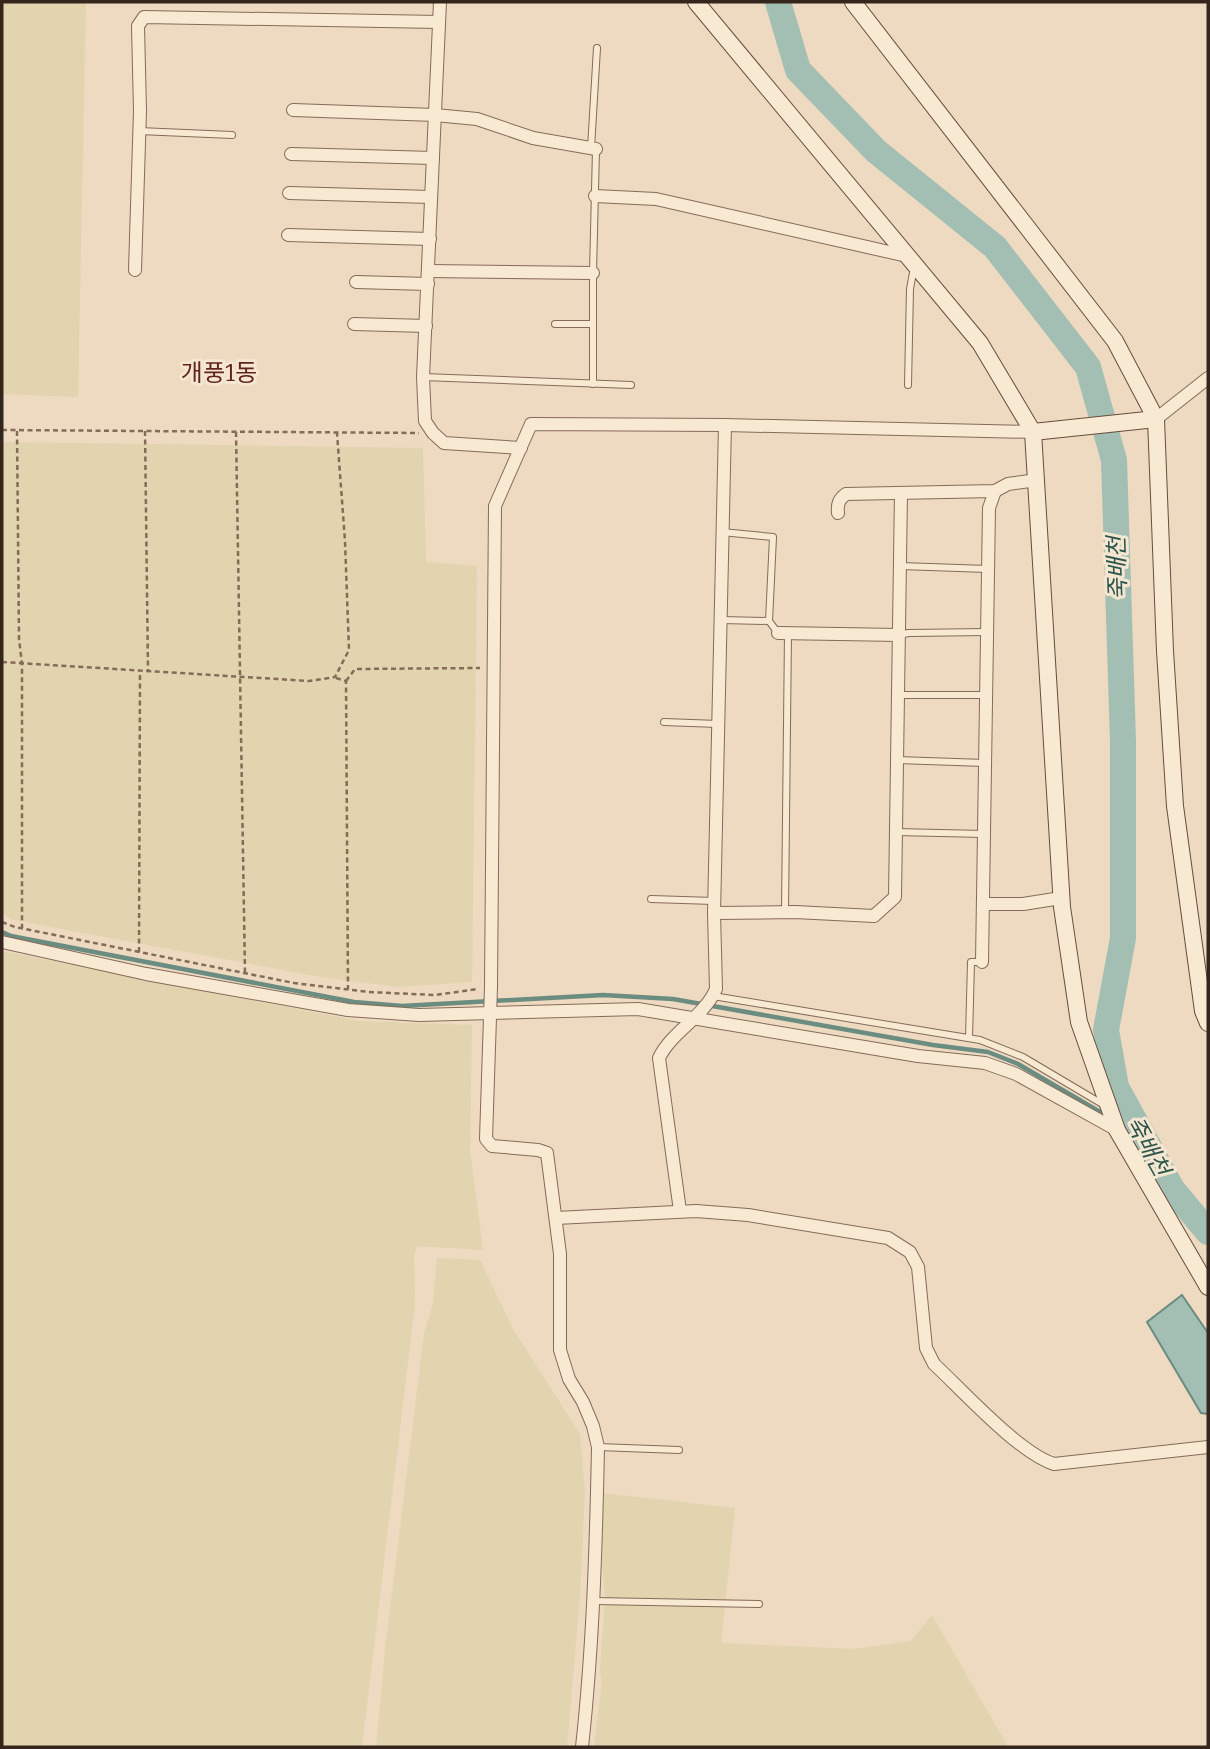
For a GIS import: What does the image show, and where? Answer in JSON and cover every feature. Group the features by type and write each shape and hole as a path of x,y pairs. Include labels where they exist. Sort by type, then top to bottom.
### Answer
{"street":[{"path":"440,2 424,377 425,422 444,443 521,448"},
{"path":"696,2 980,343 1033,432 1061,898 1079,1022 1116,1130 1208,1287"},
{"path":"853,2 1115,341 1156,419 1165,651 1175,806 1193,947 1203,1011 1208,1023"},
{"path":"135,270 139,131 138,26 144,17 439,22"},
{"path":"293,110 477,119 533,138 594,149"},
{"path":"291,154 433,158"},
{"path":"289,193 431,197"},
{"path":"595,196 656,199 911,261"},
{"path":"288,235 429,239"},
{"path":"356,282 428,277 593,273"},
{"path":"354,324 426,326"},
{"path":"582,1747 594,1601 598,1447 593,1426 569,1378 561,1350 562,1295 556,1218 547,1153 492,1146 486,1139 491,990 495,506 531,424 1033,432 1156,419 1208,378"},
{"path":"680,1211 659,1058 664,1047 695,1018 716,989 714,907 725,425"},
{"path":"838,513 838,505 846,494 995,491 1008,484 1037,480"},
{"path":"982,962 989,508 995,491"},
{"path":"714,907 874,916 895,897 901,493"},
{"path":"783,633 899,635"},
{"path":"983,904 1023,904 1061,898"},
{"path":"2,942 146,974 348,1010 419,1015 638,1009 918,1056 985,1063 1016,1074 1116,1130"},
{"path":"556,1218 680,1211 748,1215 888,1238 910,1252 918,1267 926,1348 934,1364 1018,1443 1042,1460 1054,1464 1208,1447"}],"lane":[{"path":"593,384 597,48"},
{"path":"139,131 232,135"},
{"path":"908,385 911,261"},
{"path":"555,324 593,324"},
{"path":"424,377 631,385"},
{"path":"722,532 773,537 769,621"},
{"path":"900,566 988,569"},
{"path":"721,620 769,621 783,633 785,912"},
{"path":"899,635 908,632 987,632"},
{"path":"898,695 986,695"},
{"path":"664,722 718,724"},
{"path":"897,760 985,763"},
{"path":"896,832 984,834"},
{"path":"651,900 714,907"},
{"path":"970,1038 971,962 982,962"},
{"path":"713,996 970,1038 1023,1058 1109,1107"},
{"path":"598,1447 679,1450"},
{"path":"594,1601 759,1604"}],"path":[{"path":"2,430 433,433"},
{"path":"17,430 19,639 22,664 22,929"},
{"path":"145,431 148,671"},
{"path":"236,432 245,973"},
{"path":"335,677 349,650 337,433"},
{"path":"2,662 309,681 335,677 346,681"},
{"path":"348,989 346,681 355,669 494,668"},
{"path":"139,952 140,671"},
{"path":"2,922 22,929 294,983 436,995 491,990"}],"shaded area":[{"path":"2,2 86,2 78,397 2,394"},
{"path":"2,442 423,448 426,562 477,566 472,982 399,987 320,977 13,920 2,913"},
{"path":"2,951 359,1021 472,1025 470,1150 483,1250 417,1246 414,1256 415,1303 362,1747 2,1747"},
{"path":"437,1258 480,1260 513,1329 580,1434 585,1492 580,1594 567,1747 376,1747 385,1651 424,1333 433,1304"},
{"path":"1182,1295 1208,1333 1208,1414 1201,1413 1147,1322"},
{"path":"602,1493 735,1508 721,1643 854,1649 911,1641 932,1615 1008,1747 594,1747 602,1681 600,1670 605,1597 601,1553"}],"waterway":[{"name":"죽배천","path":"778,2 798,70 876,151 995,247 1088,367 1114,460 1123,741 1123,938 1106,1030 1116,1087 1172,1189 1208,1232"},
{"path":"2,932 11,936 354,1002 402,1006 603,995 673,999 933,1045 988,1052 1018,1064 1107,1116"},
{"path":"1120,1123 1144,1137"}],"district":[{"name":"개풍1동","path":"219,373"}]}
